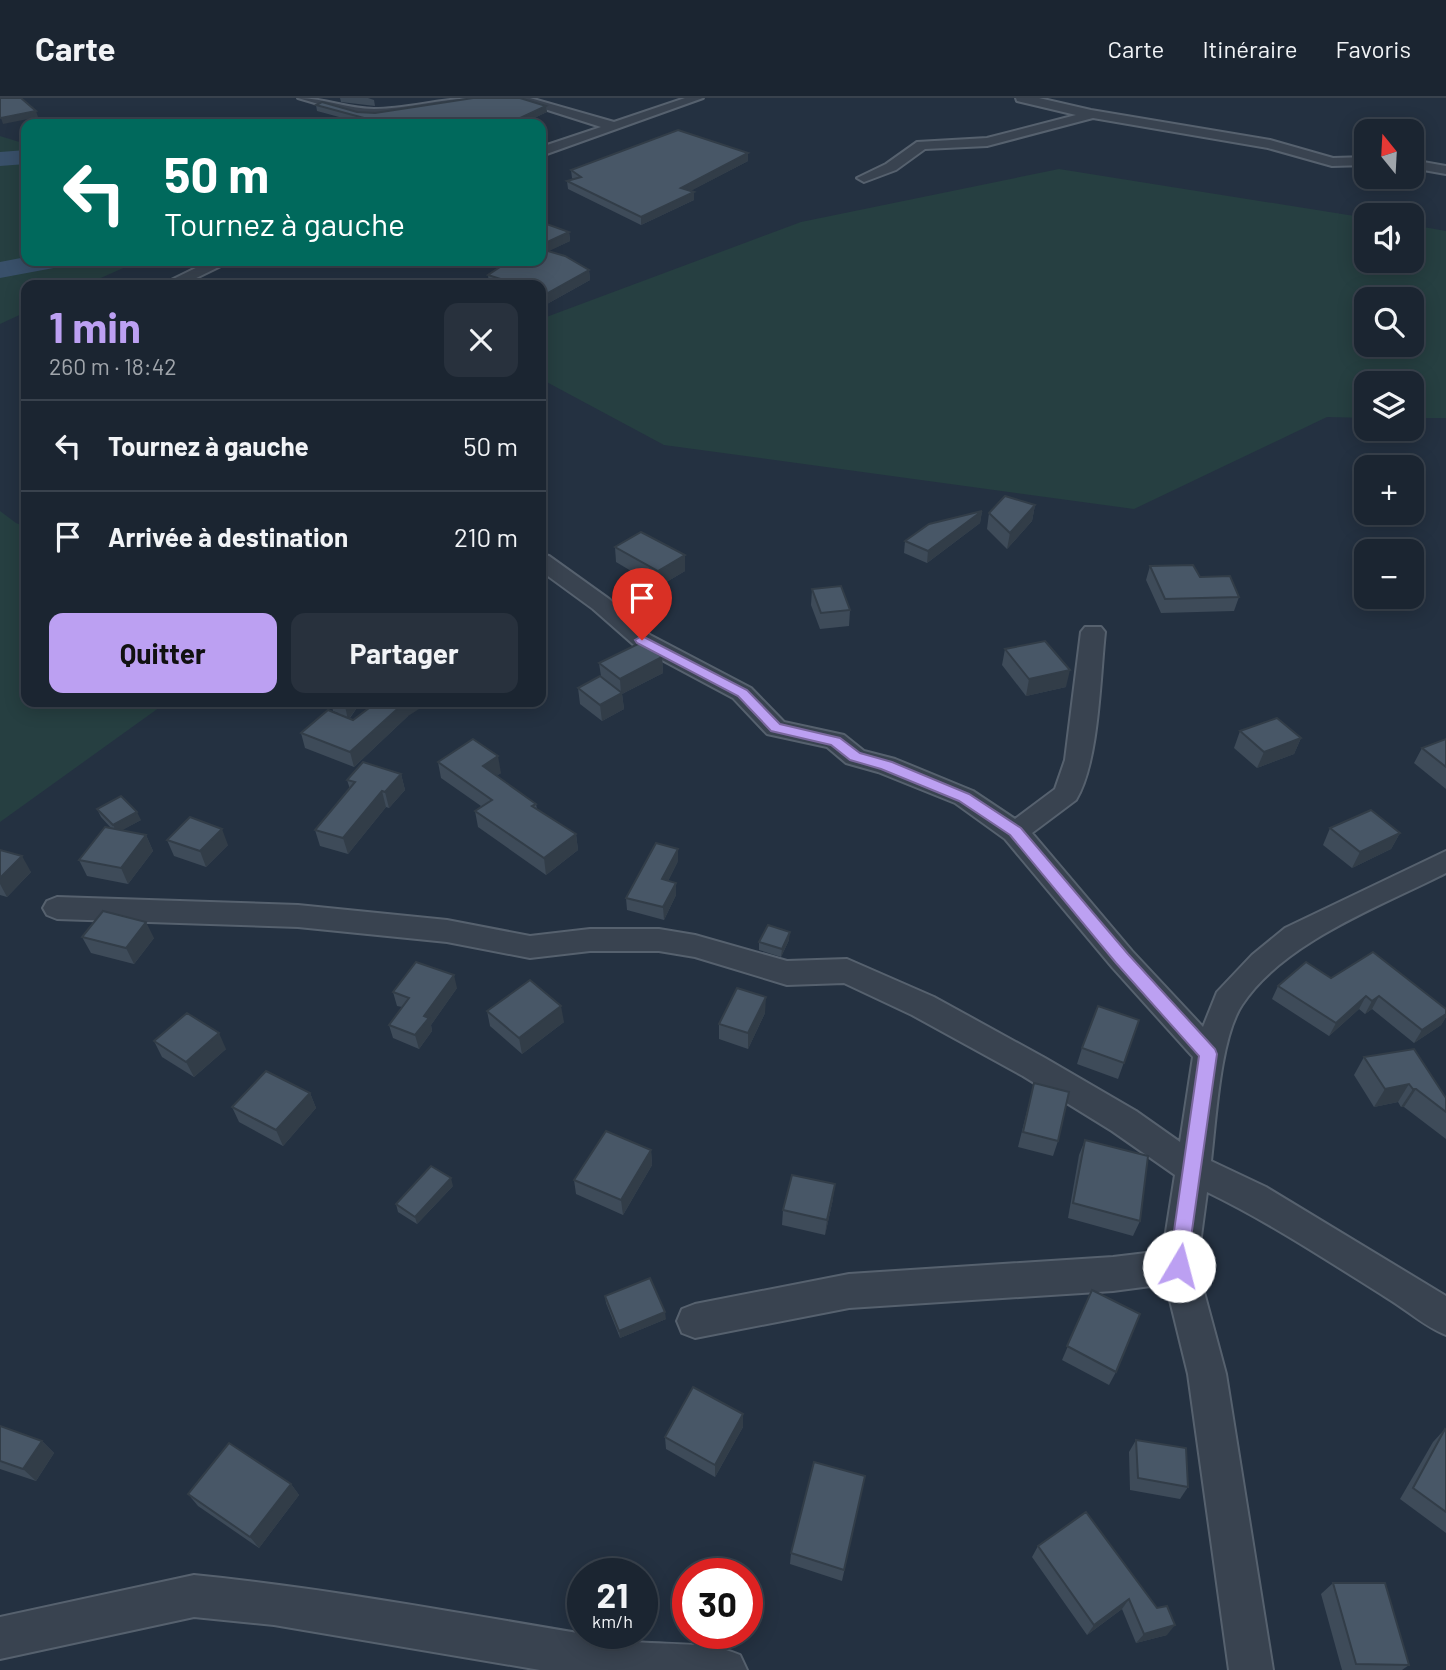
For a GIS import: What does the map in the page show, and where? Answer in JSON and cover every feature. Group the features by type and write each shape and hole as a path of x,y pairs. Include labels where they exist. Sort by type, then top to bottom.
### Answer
{"street":[{"path":"304,98 359,112 376,113 472,98"},
{"path":"516,98 613,126"},
{"path":"546,150 697,98"},
{"path":"1022,98 1091,114 1270,144 1332,162 1354,161"},
{"path":"864,178 891,167 922,145 987,142 1091,114"},
{"path":"1424,166 1446,170"},
{"path":"180,280 212,266"},
{"path":"546,565 601,604 642,640 743,693 776,727 835,741 855,757 886,765 964,797 1016,832 1122,959 1209,1054"},
{"path":"1016,832 1067,794 1078,760 1093,632"},
{"path":"1251,1670 1206,1374 1179,1266 1209,1054 1228,1000 1270,956 1296,936 1446,861"},
{"path":"57,908 298,916 447,931 530,947 590,940 659,940 695,946 788,974 847,971 923,1006 1034,1067 1124,1121 1193,1169 1254,1198 1418,1297 1446,1318"},
{"path":"695,1321 849,1291 1099,1275 1179,1266"},
{"path":"0,1639 194,1596 274,1604 626,1663 725,1670"}],"green space":[{"path":"0,136 21,142 21,266 128,266 96,280 21,280 21,314 0,324"},
{"path":"1059,169 1354,216 1354,273 1424,273 1424,227 1446,231 1446,418 1424,418 1424,371 1354,371 1354,418 1327,417 1134,509 664,445 546,382 546,317 801,222"},
{"path":"0,511 21,525 21,707 160,707 0,822"}],"building":[{"path":"0,98 21,98 36,111 1,118"},
{"path":"473,98 520,98 546,106 518,119 368,119 316,105 322,102 357,112 375,113"},
{"path":"678,130 748,153 681,188 694,192 641,217 567,181 581,177 571,170"},
{"path":"546,224 569,232 546,243"},
{"path":"546,250 565,256 589,270 546,294 546,280 504,280 488,275 502,266 546,266"},
{"path":"1005,496 1035,505 1010,533 989,513"},
{"path":"982,511 928,551 905,541 929,524"},
{"path":"641,532 685,555 658,571 615,547"},
{"path":"1193,565 1200,577 1230,576 1239,597 1165,599 1150,566"},
{"path":"841,586 850,610 821,613 812,589"},
{"path":"1045,641 1070,670 1029,679 1005,649"},
{"path":"642,642 662,657 620,679 599,663"},
{"path":"600,676 622,693 600,705 578,688"},
{"path":"370,707 400,707 350,752 301,733 328,710 353,720"},
{"path":"1277,718 1301,738 1264,752 1240,731"},
{"path":"473,739 498,756 483,766 536,804 532,806 576,834 544,858 475,811 492,800 438,762"},
{"path":"1446,739 1446,767 1422,748"},
{"path":"363,762 401,774 385,792 382,791 343,838 315,830 355,782 347,780"},
{"path":"121,796 137,812 113,825 97,809"},
{"path":"1371,810 1400,833 1360,852 1330,828"},
{"path":"190,817 222,829 200,851 167,840"},
{"path":"105,827 146,835 121,868 79,860"},
{"path":"656,843 678,849 662,879 676,883 663,907 626,898"},
{"path":"0,850 22,856 0,878"},
{"path":"103,911 146,922 126,948 82,937"},
{"path":"768,925 790,932 782,949 759,942"},
{"path":"1373,952 1446,1009 1446,1014 1422,1030 1379,996 1372,1001 1366,996 1336,1023 1278,986 1306,962 1331,978"},
{"path":"416,962 454,975 424,1016 429,1018 415,1035 389,1025 409,998 393,992"},
{"path":"530,980 561,1006 519,1038 487,1011"},
{"path":"737,988 766,997 748,1033 719,1024"},
{"path":"1098,1006 1139,1020 1124,1063 1082,1048"},
{"path":"187,1013 219,1033 186,1062 154,1041"},
{"path":"1414,1049 1446,1098 1446,1112 1409,1084 1385,1089 1364,1057"},
{"path":"266,1071 310,1093 276,1130 232,1107"},
{"path":"1034,1083 1069,1092 1058,1141 1023,1132"},
{"path":"606,1131 651,1150 621,1200 574,1180"},
{"path":"1085,1140 1148,1156 1140,1221 1073,1203"},
{"path":"431,1166 451,1178 415,1217 396,1204"},
{"path":"792,1175 835,1184 827,1220 783,1210"},
{"path":"650,1278 665,1312 619,1331 605,1296"},
{"path":"1092,1290 1140,1314 1116,1372 1067,1346"},
{"path":"693,1387 743,1414 715,1465 665,1437"},
{"path":"0,1426 42,1441 23,1469 0,1461"},
{"path":"1446,1430 1446,1512 1413,1488"},
{"path":"1136,1440 1186,1448 1188,1487 1138,1478"},
{"path":"229,1443 291,1484 250,1537 188,1494"},
{"path":"814,1462 865,1476 844,1570 791,1553"},
{"path":"1086,1512 1157,1608 1167,1606 1175,1625 1144,1634 1129,1599 1094,1625 1038,1546"},
{"path":"1333,1583 1385,1583 1409,1665 1356,1664"}],"waterway":[{"path":"0,159 21,157"},
{"path":"0,270 22,266"}],"route":[{"path":"642,640 743,693 776,727 835,741 855,757 886,765 964,797 1016,832 1122,959 1209,1054 1179,1266"}]}
